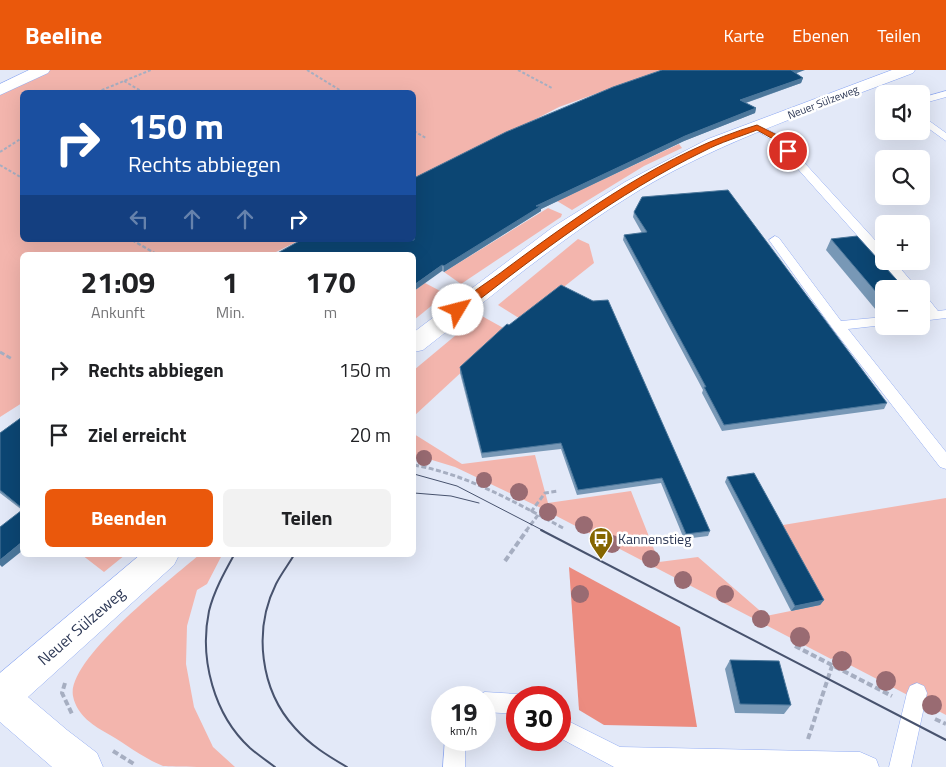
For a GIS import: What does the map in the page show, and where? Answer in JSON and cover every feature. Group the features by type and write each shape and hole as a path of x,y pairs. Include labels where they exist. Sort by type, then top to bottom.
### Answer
{"street":[{"path":"0,90 42,70"},
{"name":"Neuer Sülzeweg","path":"416,342 561,232 632,186 702,148 907,70"},
{"name":"Neuer Sülzeweg","path":"0,697 161,557"},
{"path":"0,697 53,744 97,759"}],"lane":[{"path":"930,98 946,94"},
{"path":"930,125 946,138"},
{"path":"757,127 776,138 875,248"},
{"path":"775,240 838,326 946,463"},
{"path":"895,270 904,280"},
{"path":"930,306 941,314"},
{"path":"838,326 875,322"},
{"path":"900,767 916,700"},
{"path":"571,733 618,758 860,763 868,767"},
{"path":"454,767 455,751"}],"path":[{"path":"101,90 151,70"},
{"path":"307,70 340,90"},
{"path":"518,70 552,88"},
{"path":"123,80 140,90"},
{"path":"416,132 426,138"},
{"path":"0,152 20,139"},
{"path":"0,165 20,177"},
{"path":"135,242 153,252"},
{"path":"0,352 12,359"},
{"path":"416,465 433,467 459,476 565,529"},
{"path":"531,512 545,493 558,491"},
{"path":"505,561 538,516"},
{"path":"795,646 832,666 916,700 946,724"},
{"path":"814,762 808,740 832,666"},
{"path":"67,674 62,693 76,722"},
{"path":"97,759 134,764"}],"shaded area":[{"path":"48,70 662,70 559,107 416,181 416,90 20,90 20,242 296,242 276,252 20,252 20,404 0,417 0,94"},
{"path":"679,144 682,148 644,166 572,210 557,201"},
{"path":"548,208 562,214 561,217 461,284 444,272"},
{"path":"578,239 589,244 594,263 522,320 498,305"},
{"path":"425,283 446,294 416,318 416,290"},
{"path":"480,315 507,330 416,414 416,368"},
{"path":"416,435 462,464 535,455 548,503 631,491 659,562 698,557 766,616 820,605 777,526 946,498 946,715 848,664 845,651 831,659 541,508 455,467 432,460 416,458"},
{"path":"85,557 123,557 104,572"},
{"path":"197,557 221,557 207,584 197,590 187,626 186,664 194,707 213,747 235,767 163,766 143,756 92,724 78,709 73,696 75,681 86,662 102,642 145,601"},
{"path":"569,567 680,627 697,727 604,725 579,710"}],"building":[{"path":"662,70 791,70 803,78 740,100 756,108 685,136 536,206 541,206 444,266 442,265 416,284 416,252 279,252 297,242 416,242 416,177 506,132 613,87"},
{"path":"728,190 887,403 724,425 704,387 706,387 624,235 647,232 634,212 642,197"},
{"path":"857,236 875,256 875,270 888,270 897,280 875,280 875,291 831,239"},
{"path":"561,285 593,301 608,300 710,531 686,534 662,478 578,490 561,443 482,453 460,367 507,324 509,325"},
{"path":"20,418 20,506 0,490 0,433"},
{"path":"754,473 824,600 795,606 727,477"},
{"path":"20,512 20,544 0,560 0,527"},
{"path":"730,660 779,661 791,705 740,704"}],"tram line":[{"path":"416,475 457,486 544,531"},
{"path":"416,493 451,496 479,503"},
{"path":"541,530 946,740"},
{"path":"233,557 216,589 209,611 206,629 208,667 219,703 237,735 250,748 275,767"},
{"path":"293,557 276,584 264,621 264,659 268,678 274,696 283,713 295,728 313,745 347,767"}],"place":[{"name":"Kannenstieg","path":"601,560"}],"route":[{"path":"458,310 561,232 632,186 702,148 757,127 776,138 788,151"}]}
